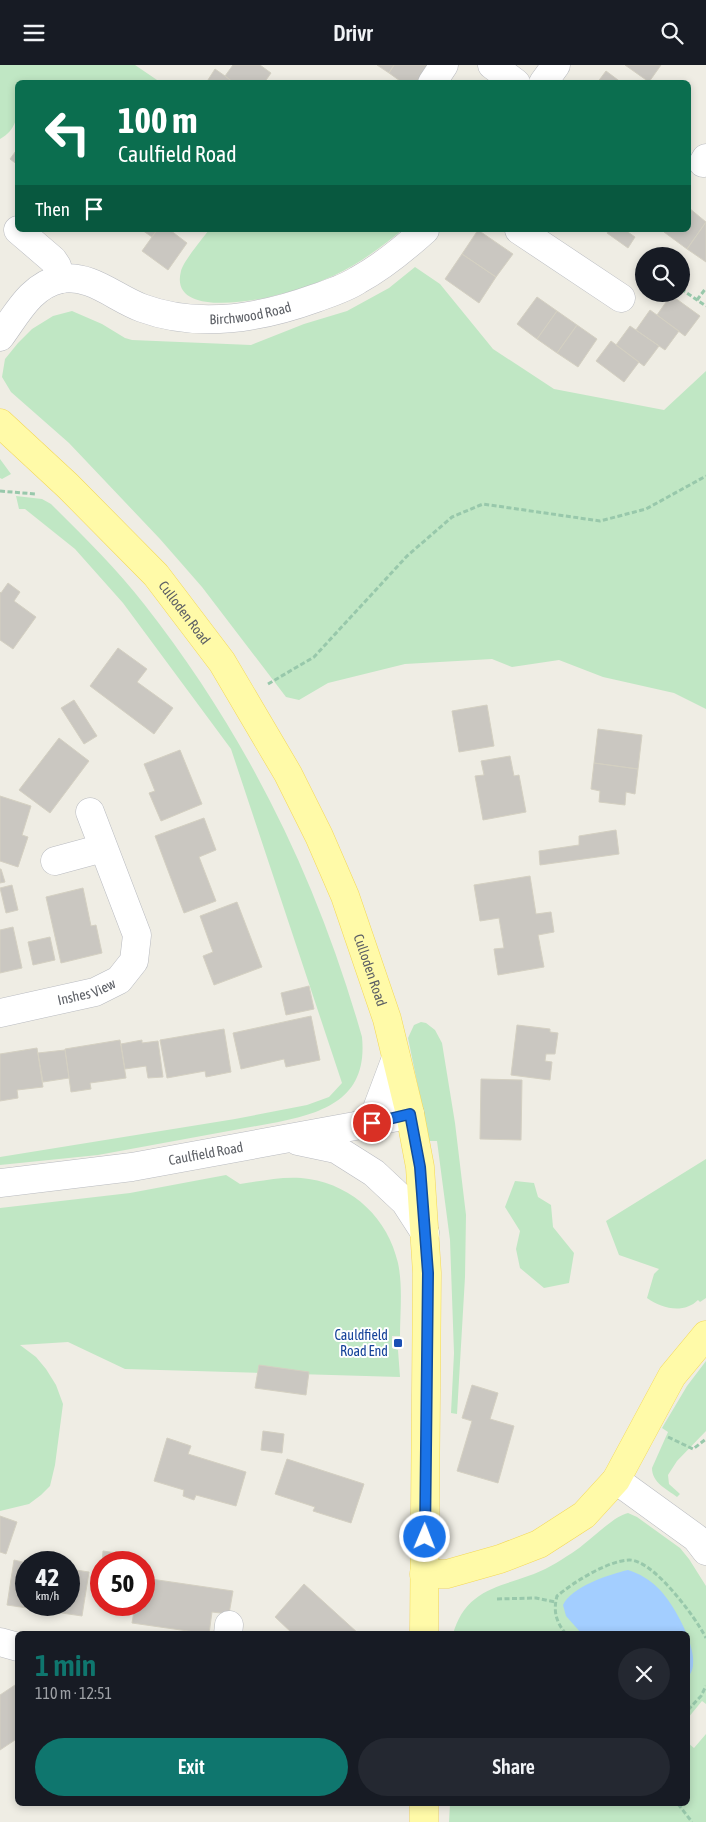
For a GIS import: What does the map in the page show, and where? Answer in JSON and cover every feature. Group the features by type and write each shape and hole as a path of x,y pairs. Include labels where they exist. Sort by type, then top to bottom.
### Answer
{"main road":[{"name":"Culloden Road","path":"0,423 68,486 156,575 222,661 292,783 319,836 345,896 387,1019 410,1114 420,1167 428,1273 424,1631"},
{"path":"424,1573 447,1573 500,1559 539,1544 584,1515 616,1480 672,1376 706,1335"},
{"path":"424,1806 424,1822"}],"street":[{"path":"434,80 444,65"},
{"path":"492,65 512,80"},
{"path":"545,80 556,65"},
{"path":"0,215 15,228"},
{"path":"20,232 53,260 61,279"},
{"name":"Birchwood Road","path":"0,337 33,293 46,283 61,279 76,277 91,282 143,308 174,315 210,320 245,317 298,305 358,281 391,258 423,232"},
{"path":"522,232 621,298"},
{"name":"Inshes View","path":"0,1013 95,992 119,980 134,961 137,935 90,812"},
{"path":"55,861 103,848"},
{"path":"372,1123 396,1058"},
{"name":"Caulfield Road","path":"0,1183 132,1167 372,1123 410,1114"},
{"path":"285,1138 336,1149 374,1173 405,1202 425,1233"},
{"path":"616,1480 696,1538 706,1551"},
{"path":"0,1642 15,1646"}],"path":[{"path":"698,300 706,288"},
{"path":"690,295 706,306"},
{"path":"244,698 314,657 407,556 452,517 483,504 600,521 646,509 706,476"},
{"path":"645,1425 693,1449 706,1439"},
{"path":"564,1631 555,1617 557,1596 582,1577 608,1566 629,1560 642,1563 678,1598 699,1624 706,1638"},
{"path":"497,1599 536,1598 555,1602"},
{"path":"690,1708 701,1696 706,1686"},
{"path":"680,1806 692,1822"}],"green space":[{"path":"0,65 135,65 157,80 15,80 15,122 7,134 0,139"},
{"path":"207,232 399,232 378,249 335,275 289,292 231,303 214,303 187,295 181,285 181,271 193,250"},
{"path":"415,267 440,284 493,349 554,389 664,410 706,371 706,709 674,693 603,677 559,660 512,667 492,659 405,664 328,683 299,700 286,697 202,587 160,539 69,443 11,392 2,377 5,359 18,343 32,329 53,316 72,311 132,340 251,345 304,324 347,311 389,288"},
{"path":"0,459 11,474 2,479 0,478"},
{"path":"16,496 42,499 51,504 99,553 144,604 181,653 215,704 246,756 274,810 300,864 323,921 344,978 362,1037 362,1058 358,1075 350,1089 325,1108 273,1123 98,1155 0,1165 0,1157 235,1119 307,1105 329,1097 342,1083 231,749 123,603 75,549 25,509 19,509"},
{"path":"421,1022 426,1023 435,1030 442,1043 455,1123 466,1215 465,1277 457,1414 451,1413 454,1353 450,1240 437,1141 429,1141 408,1038 414,1025"},
{"path":"706,1159 706,1298 700,1302 698,1300 686,1307 680,1308 659,1305 647,1298 654,1274 659,1269 619,1255 606,1221"},
{"path":"226,1175 240,1184 274,1179 309,1179 340,1189 367,1207 386,1232 393,1247 400,1272 400,1336 392,1336 392,1348 398,1350 400,1377 125,1369 68,1342 20,1345 36,1357 46,1369 56,1385 63,1404 55,1465 50,1486 29,1504 0,1511 0,1208 130,1193"},
{"path":"515,1181 534,1183 538,1197 551,1205 553,1227 574,1253 569,1283 544,1288 520,1268 516,1249 520,1231 505,1207"},
{"path":"706,1361 706,1431 677,1461 668,1475 669,1484 680,1494 677,1497 657,1482 652,1468 668,1432 662,1428 687,1386"},
{"path":"628,1513 637,1517 680,1548 706,1586 706,1704 702,1701 690,1716 690,1631 454,1631 464,1610 481,1595 551,1566 578,1549 622,1515"},
{"path":"706,1734 706,1822 449,1822 450,1806 690,1806 690,1745 694,1748"}],"water":[{"path":"628,1570 651,1582 665,1595 686,1631 579,1631 566,1616 563,1605 567,1598 582,1587"},
{"path":"690,1643 693,1658 693,1669 690,1674"}],"building":[{"path":"233,65 260,65 271,73 266,80 230,80 225,76"},
{"path":"377,65 394,65 389,73"},
{"path":"394,65 429,65 419,80 399,80 389,73"},
{"path":"625,65 661,65 650,80 646,80"},
{"path":"215,69 230,80 208,80"},
{"path":"606,71 618,80 599,80"},
{"path":"15,152 15,163 10,159"},
{"path":"691,210 706,222 688,247 684,247 664,232 691,232"},
{"path":"706,222 706,262 690,251 688,247"},
{"path":"145,232 156,232 152,237"},
{"path":"156,232 173,232 187,243 168,270 142,251"},
{"path":"477,232 481,232 513,254 496,277 462,254"},
{"path":"628,232 635,237 628,248 607,233"},
{"path":"462,254 496,277 479,303 445,279"},
{"path":"537,297 557,311 537,339 517,324"},
{"path":"666,302 681,302 700,316 685,336 657,315"},
{"path":"650,310 679,331 665,350 636,330"},
{"path":"557,311 577,325 557,353 537,339"},
{"path":"577,325 597,339 578,367 557,353"},
{"path":"630,326 659,346 644,366 616,345"},
{"path":"611,341 639,362 624,382 596,361"},
{"path":"8,583 20,592 14,601 36,617 13,649 0,640 0,592"},
{"path":"118,648 147,669 137,682 173,708 154,734 90,686"},
{"path":"74,700 97,736 84,744 61,708"},
{"path":"487,705 494,746 459,752 452,711"},
{"path":"598,729 642,735 638,769 594,763"},
{"path":"59,738 89,761 50,813 19,790"},
{"path":"180,750 202,804 161,821 149,793 155,791 144,764"},
{"path":"510,756 514,776 519,775 526,812 483,820 475,776 484,775 481,761"},
{"path":"594,763 638,769 635,794 626,792 625,805 599,802 600,791 591,789"},
{"path":"0,796 31,806 22,835 28,837 18,867 0,861"},
{"path":"204,818 216,850 199,857 216,901 184,913 155,836"},
{"path":"616,830 619,854 540,865 539,851 579,845 579,836"},
{"path":"0,869 5,882 0,883"},
{"path":"530,876 536,914 551,912 554,932 538,935 544,967 498,975 494,949 504,948 499,918 480,921 474,885"},
{"path":"12,885 18,910 6,913 0,888"},
{"path":"83,888 91,926 96,925 102,953 61,963 46,897"},
{"path":"237,902 262,967 214,985 203,956 213,952 200,916"},
{"path":"13,927 22,968 0,973 0,930"},
{"path":"50,937 55,960 33,965 28,942"},
{"path":"309,986 314,1009 286,1015 281,993"},
{"path":"311,1016 320,1060 286,1067 284,1059 241,1069 233,1033"},
{"path":"517,1025 550,1029 550,1032 558,1033 555,1054 546,1054 545,1061 552,1062 550,1080 511,1075"},
{"path":"224,1029 231,1072 206,1077 205,1071 167,1078 160,1040"},
{"path":"120,1040 126,1078 90,1083 91,1089 71,1092 65,1049"},
{"path":"142,1040 142,1043 158,1041 163,1077 148,1078 146,1066 125,1069 121,1044"},
{"path":"37,1048 43,1087 17,1090 18,1098 0,1101 0,1054"},
{"path":"65,1050 69,1078 43,1082 38,1053"},
{"path":"481,1079 522,1080 521,1140 480,1139"},
{"path":"259,1365 309,1372 306,1395 255,1388"},
{"path":"472,1385 498,1393 490,1419 514,1426 498,1483 457,1471 472,1421 462,1418"},
{"path":"263,1431 284,1434 282,1453 261,1450"},
{"path":"167,1438 191,1446 188,1454 246,1472 236,1506 196,1495 194,1500 183,1496 184,1490 154,1481"},
{"path":"287,1459 364,1484 351,1523 313,1511 315,1507 275,1494"},
{"path":"0,1516 17,1522 6,1554 0,1552"},
{"path":"14,1560 15,1606 7,1605"},
{"path":"80,1571 89,1572 82,1616 80,1616"},
{"path":"155,1580 233,1591 229,1614 212,1612 209,1631 188,1631 132,1623 133,1616 155,1616"},
{"path":"304,1584 356,1631 290,1631 275,1617"},
{"path":"15,1685 15,1740 0,1750 0,1695"}],"place":[{"name":"Cauldfield Road End","path":"398,1343"}],"route":[{"path":"372,1123 410,1114 420,1167 428,1273 425,1537"}]}
